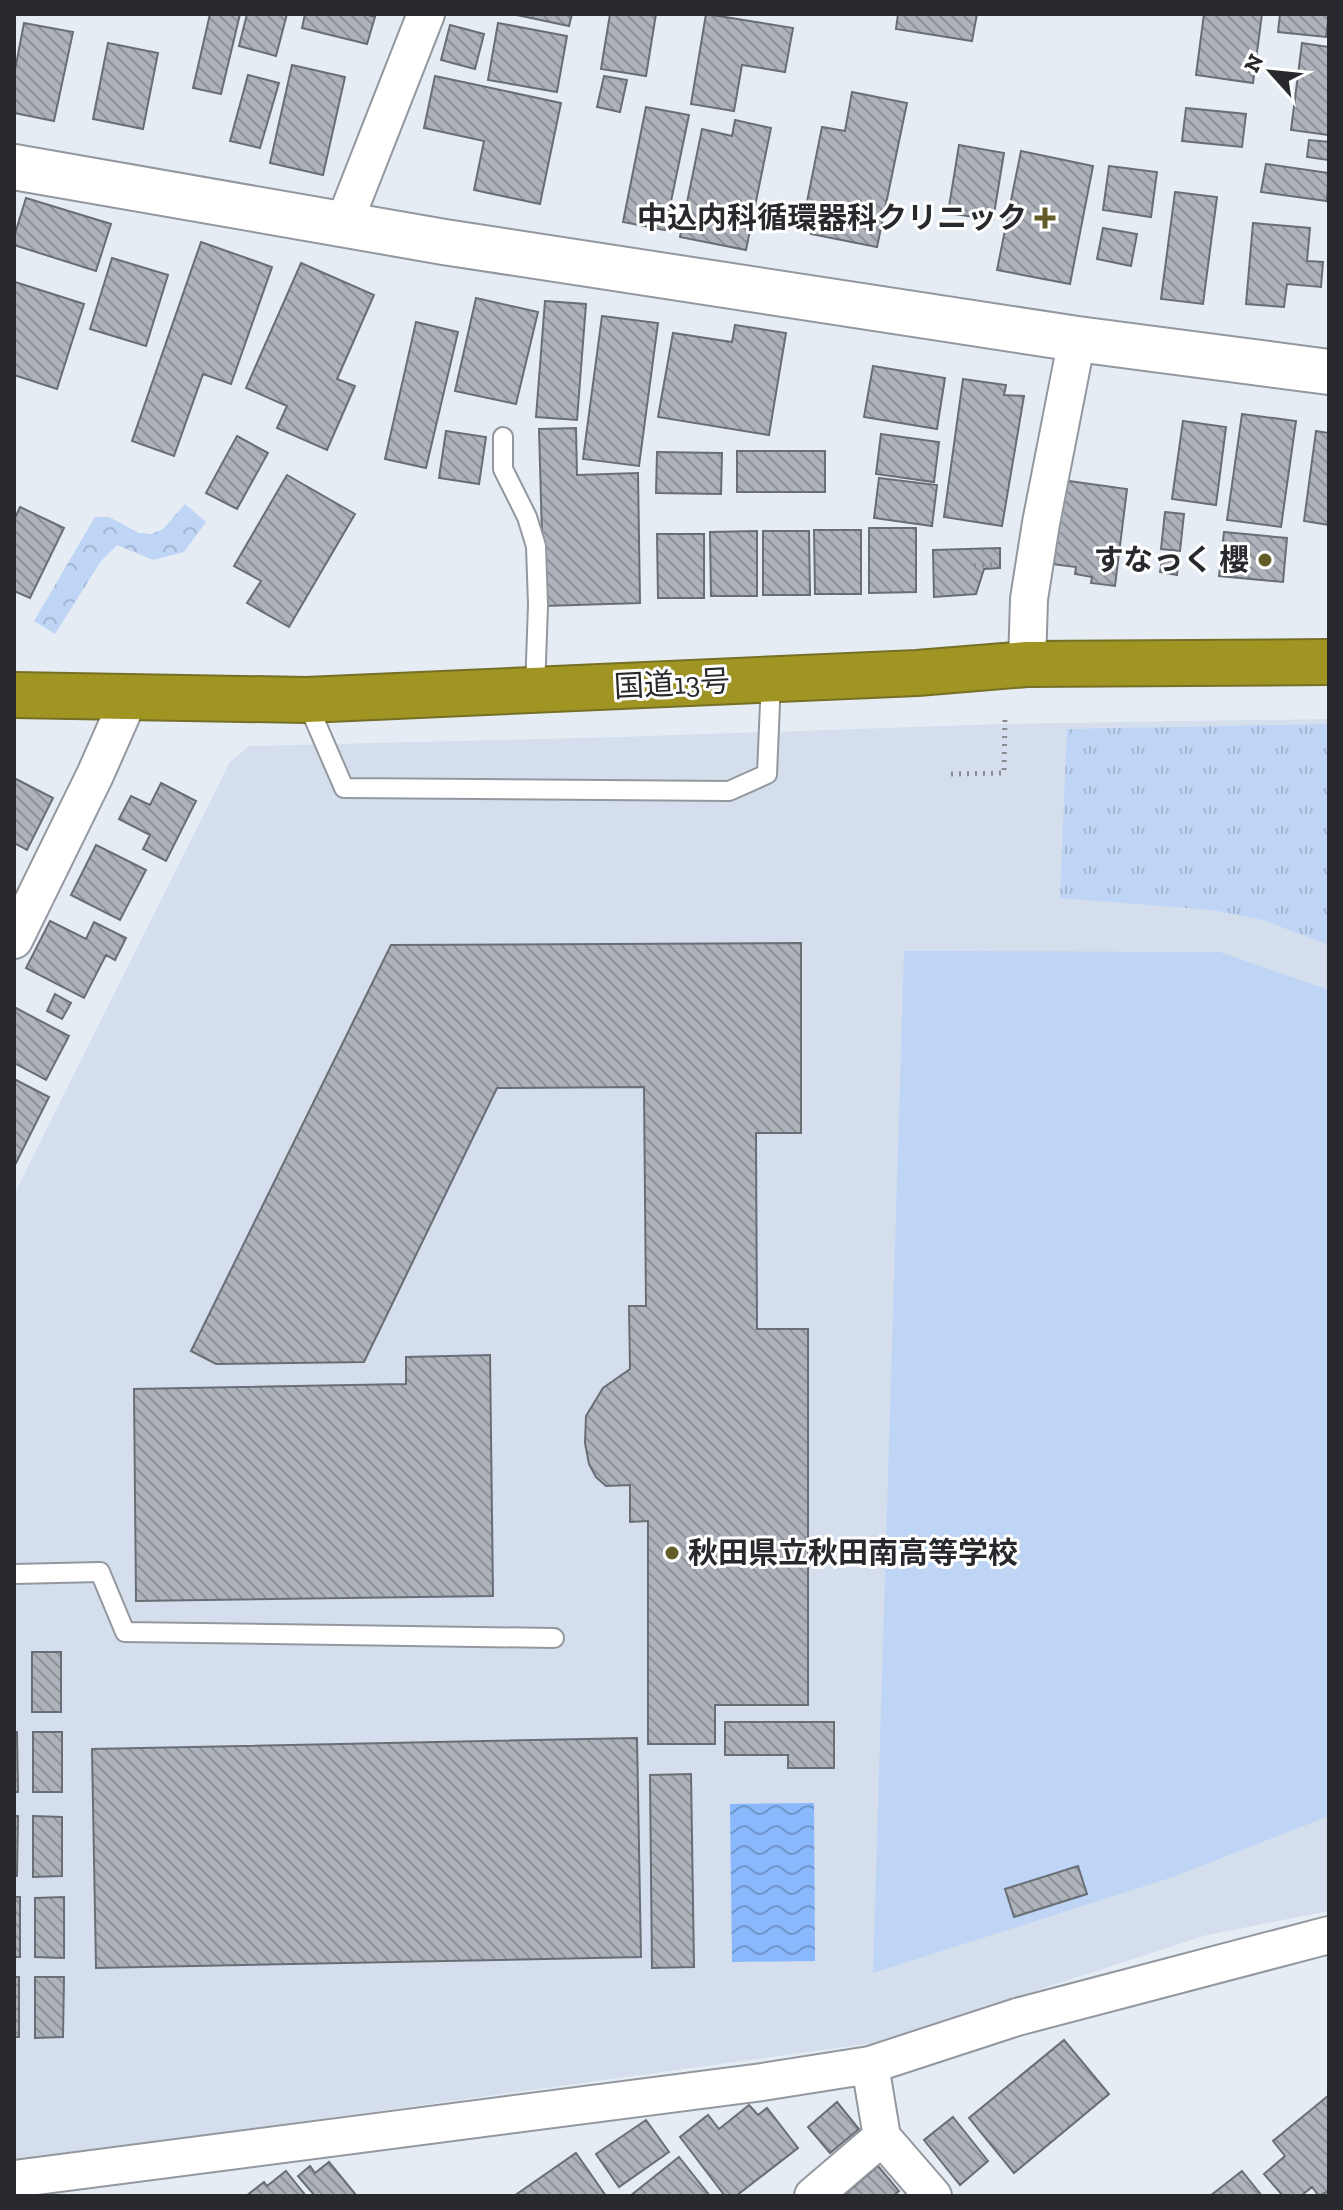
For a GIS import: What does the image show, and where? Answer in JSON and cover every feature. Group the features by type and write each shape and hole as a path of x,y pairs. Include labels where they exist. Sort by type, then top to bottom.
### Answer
{"highway":[{"name":"国道13号","path":"14,695 306,700 917,673 1027,664 1329,662"}],"street":[{"path":"344,223 426,14"},
{"path":"14,167 444,242 1077,339 1329,372"},
{"path":"1027,664 1029,599 1077,339"},
{"path":"14,940 129,698"},
{"path":"14,2179 870,2065 1017,2017 1329,1935"},
{"path":"870,2065 882,2137 933,2196"},
{"path":"813,2196 882,2137"}],"lane":[{"path":"503,437 503,469 527,517 536,546 538,605 535,690"},
{"path":"306,700 344,788 729,791 767,774 771,680"},
{"path":"14,1574 100,1572 125,1632 554,1638"}],"path":[{"path":"951,774 1004,773 1005,716"}],"shaded area":[{"name":"秋田県立秋田南高等学校","path":"1329,719 1329,1911 1207,1935 874,2043 14,2161 14,1195 230,762 249,746 1002,724"}],"green space":[{"path":"185,504 206,522 184,552 153,560 117,545 101,561 55,634 34,621 95,517 109,517 139,533 151,534 163,529"},
{"path":"1329,724 1329,945 1263,920 1213,910 1060,898 1067,729"},
{"path":"904,951 1220,952 1329,990 1329,1816 1173,1877 873,1973"}],"water":[{"path":"814,1803 815,1961 732,1962 730,1804"}],"building":[{"path":"210,14 240,14 221,94 193,88"},
{"path":"247,14 287,14 276,56 239,46"},
{"path":"305,14 365,14 375,17 367,44 302,28"},
{"path":"512,14 572,14 569,26"},
{"path":"610,14 656,14 646,76 601,69"},
{"path":"706,14 793,28 785,72 742,65 734,111 691,104"},
{"path":"898,14 977,14 972,41 896,29"},
{"path":"1204,14 1262,14 1253,83 1196,75"},
{"path":"1280,14 1329,14 1326,37 1278,32"},
{"path":"24,23 73,32 54,121 14,113 14,75"},
{"path":"498,23 567,36 557,92 488,80"},
{"path":"450,25 484,34 475,69 441,60"},
{"path":"108,43 158,53 143,129 93,119"},
{"path":"1302,43 1329,47 1329,135 1291,130"},
{"path":"292,65 345,77 323,175 270,163"},
{"path":"248,75 279,83 260,148 230,141"},
{"path":"435,76 561,103 540,204 474,190 484,141 424,128"},
{"path":"604,76 627,80 620,112 597,107"},
{"path":"852,92 907,103 877,247 811,234 813,224 803,222 822,127 845,131"},
{"path":"646,107 689,115 665,230 623,222"},
{"path":"1186,108 1246,114 1242,147 1182,141"},
{"path":"735,120 771,128 746,250 680,237 702,129 732,136"},
{"path":"1309,140 1329,142 1329,160 1307,157"},
{"path":"959,145 1004,153 993,220 948,213"},
{"name":"中込内科循環器科クリニック","path":"1021,151 1093,166 1070,284 997,270"},
{"path":"1266,164 1329,173 1327,201 1261,192"},
{"path":"1109,166 1157,172 1151,217 1103,210"},
{"path":"1175,192 1217,197 1203,304 1161,299"},
{"path":"26,198 111,224 96,271 14,245"},
{"path":"1253,223 1310,228 1307,261 1323,262 1321,287 1287,284 1284,307 1246,304"},
{"path":"1103,228 1137,234 1131,266 1097,259"},
{"path":"201,242 272,267 231,384 203,374 174,456 132,441"},
{"path":"112,258 168,275 146,346 90,329"},
{"path":"301,263 374,295 337,379 355,386 327,450 277,428 287,406 246,388"},
{"path":"15,282 84,304 57,389 14,375"},
{"path":"476,298 538,312 516,404 455,391"},
{"path":"545,301 586,304 577,420 536,417"},
{"path":"602,316 658,323 639,466 583,459"},
{"path":"416,322 458,332 426,468 385,459"},
{"path":"735,325 786,333 769,435 658,417 673,333 732,342"},
{"path":"873,366 945,378 937,429 864,417"},
{"path":"963,379 1006,385 1004,395 1024,396 1002,526 944,517"},
{"path":"1242,414 1296,421 1281,527 1227,520"},
{"path":"1183,421 1226,427 1216,505 1172,499"},
{"path":"576,428 577,475 638,473 640,603 544,606 539,429"},
{"path":"446,431 486,437 479,484 439,478"},
{"path":"1316,431 1329,433 1329,525 1304,521"},
{"path":"881,434 939,442 934,482 876,474"},
{"path":"237,436 268,453 237,509 206,493"},
{"path":"737,451 825,451 825,492 737,492"},
{"path":"657,452 722,453 721,494 656,493"},
{"path":"287,475 355,514 289,627 247,603 261,581 234,566"},
{"path":"879,478 937,485 932,526 874,518"},
{"path":"1062,480 1127,489 1115,586 1091,583 1092,577 1075,574 1076,567 1051,564"},
{"path":"20,507 64,528 30,598 14,591 14,520"},
{"path":"1165,512 1184,514 1180,551 1161,549"},
{"path":"869,528 916,528 916,592 869,593"},
{"path":"814,530 861,530 861,594 815,594"},
{"path":"757,531 757,596 711,596 710,532"},
{"path":"763,531 809,531 810,595 763,595"},
{"path":"1224,532 1287,538 1283,582 1219,576"},
{"path":"657,534 704,534 704,598 658,598"},
{"path":"1000,548 1000,568 984,569 976,594 934,597 933,550"},
{"path":"1163,555 1179,557 1177,575 1160,572"},
{"path":"14,778 53,798 27,850 14,843"},
{"path":"161,783 196,801 166,861 143,849 150,835 119,819 131,796 150,805"},
{"path":"96,845 146,870 120,920 71,895"},
{"path":"50,921 86,939 94,922 126,938 115,960 106,955 84,998 26,968"},
{"path":"801,943 801,1133 756,1133 757,1329 808,1329 808,1705 715,1705 715,1744 648,1744 648,1521 630,1522 630,1485 606,1486 596,1477 589,1464 585,1443 586,1416 603,1388 630,1369 629,1306 646,1306 644,1087 497,1088 364,1362 216,1364 191,1351 391,945"},
{"path":"55,994 71,1003 62,1019 47,1011"},
{"path":"14,1007 69,1036 46,1080 14,1063"},
{"path":"14,1079 49,1097 16,1163 14,1162"},
{"path":"490,1355 493,1596 136,1601 134,1389 406,1384 406,1357"},
{"path":"32,1652 61,1652 61,1712 32,1712"},
{"path":"725,1722 834,1722 834,1768 788,1768 788,1755 725,1755"},
{"path":"14,1732 17,1732 18,1792 14,1792"},
{"path":"33,1732 62,1732 62,1792 33,1792"},
{"path":"637,1738 641,1957 96,1968 92,1749"},
{"path":"691,1774 694,1967 652,1968 650,1775"},
{"path":"14,1816 18,1816 17,1876 14,1876"},
{"path":"33,1816 62,1817 62,1876 33,1877"},
{"path":"1078,1866 1087,1894 1014,1917 1005,1889"},
{"path":"14,1897 20,1897 20,1957 14,1957"},
{"path":"64,1897 64,1958 35,1957 35,1898"},
{"path":"14,1977 19,1977 19,2037 14,2037"},
{"path":"35,1977 64,1977 63,2037 35,2038"},
{"path":"1064,2040 1109,2094 1014,2173 969,2118"},
{"path":"1329,2095 1329,2191 1319,2196 1312,2187 1301,2196 1283,2196 1264,2174 1285,2156 1273,2141"},
{"path":"837,2102 859,2129 830,2153 808,2127"},
{"path":"749,2105 758,2115 767,2108 798,2148 736,2196 725,2196 680,2137 708,2115 719,2129"},
{"path":"953,2117 988,2161 960,2185 924,2140"},
{"path":"646,2120 669,2152 619,2187 596,2154"},
{"path":"576,2153 606,2196 514,2196"},
{"path":"679,2157 710,2196 630,2196"},
{"path":"329,2162 355,2196 315,2196 298,2176 310,2166 315,2173"},
{"path":"878,2166 899,2191 893,2196 843,2196"},
{"path":"286,2171 306,2196 246,2196 264,2182 267,2186"},
{"path":"1242,2171 1262,2196 1210,2196"}],"place":[{"name":"中込内科循環器科クリニック","path":"1045,218"},
{"name":"すなっく 櫻","path":"1265,560"},
{"name":"秋田県立秋田南高等学校","path":"672,1553"}]}
